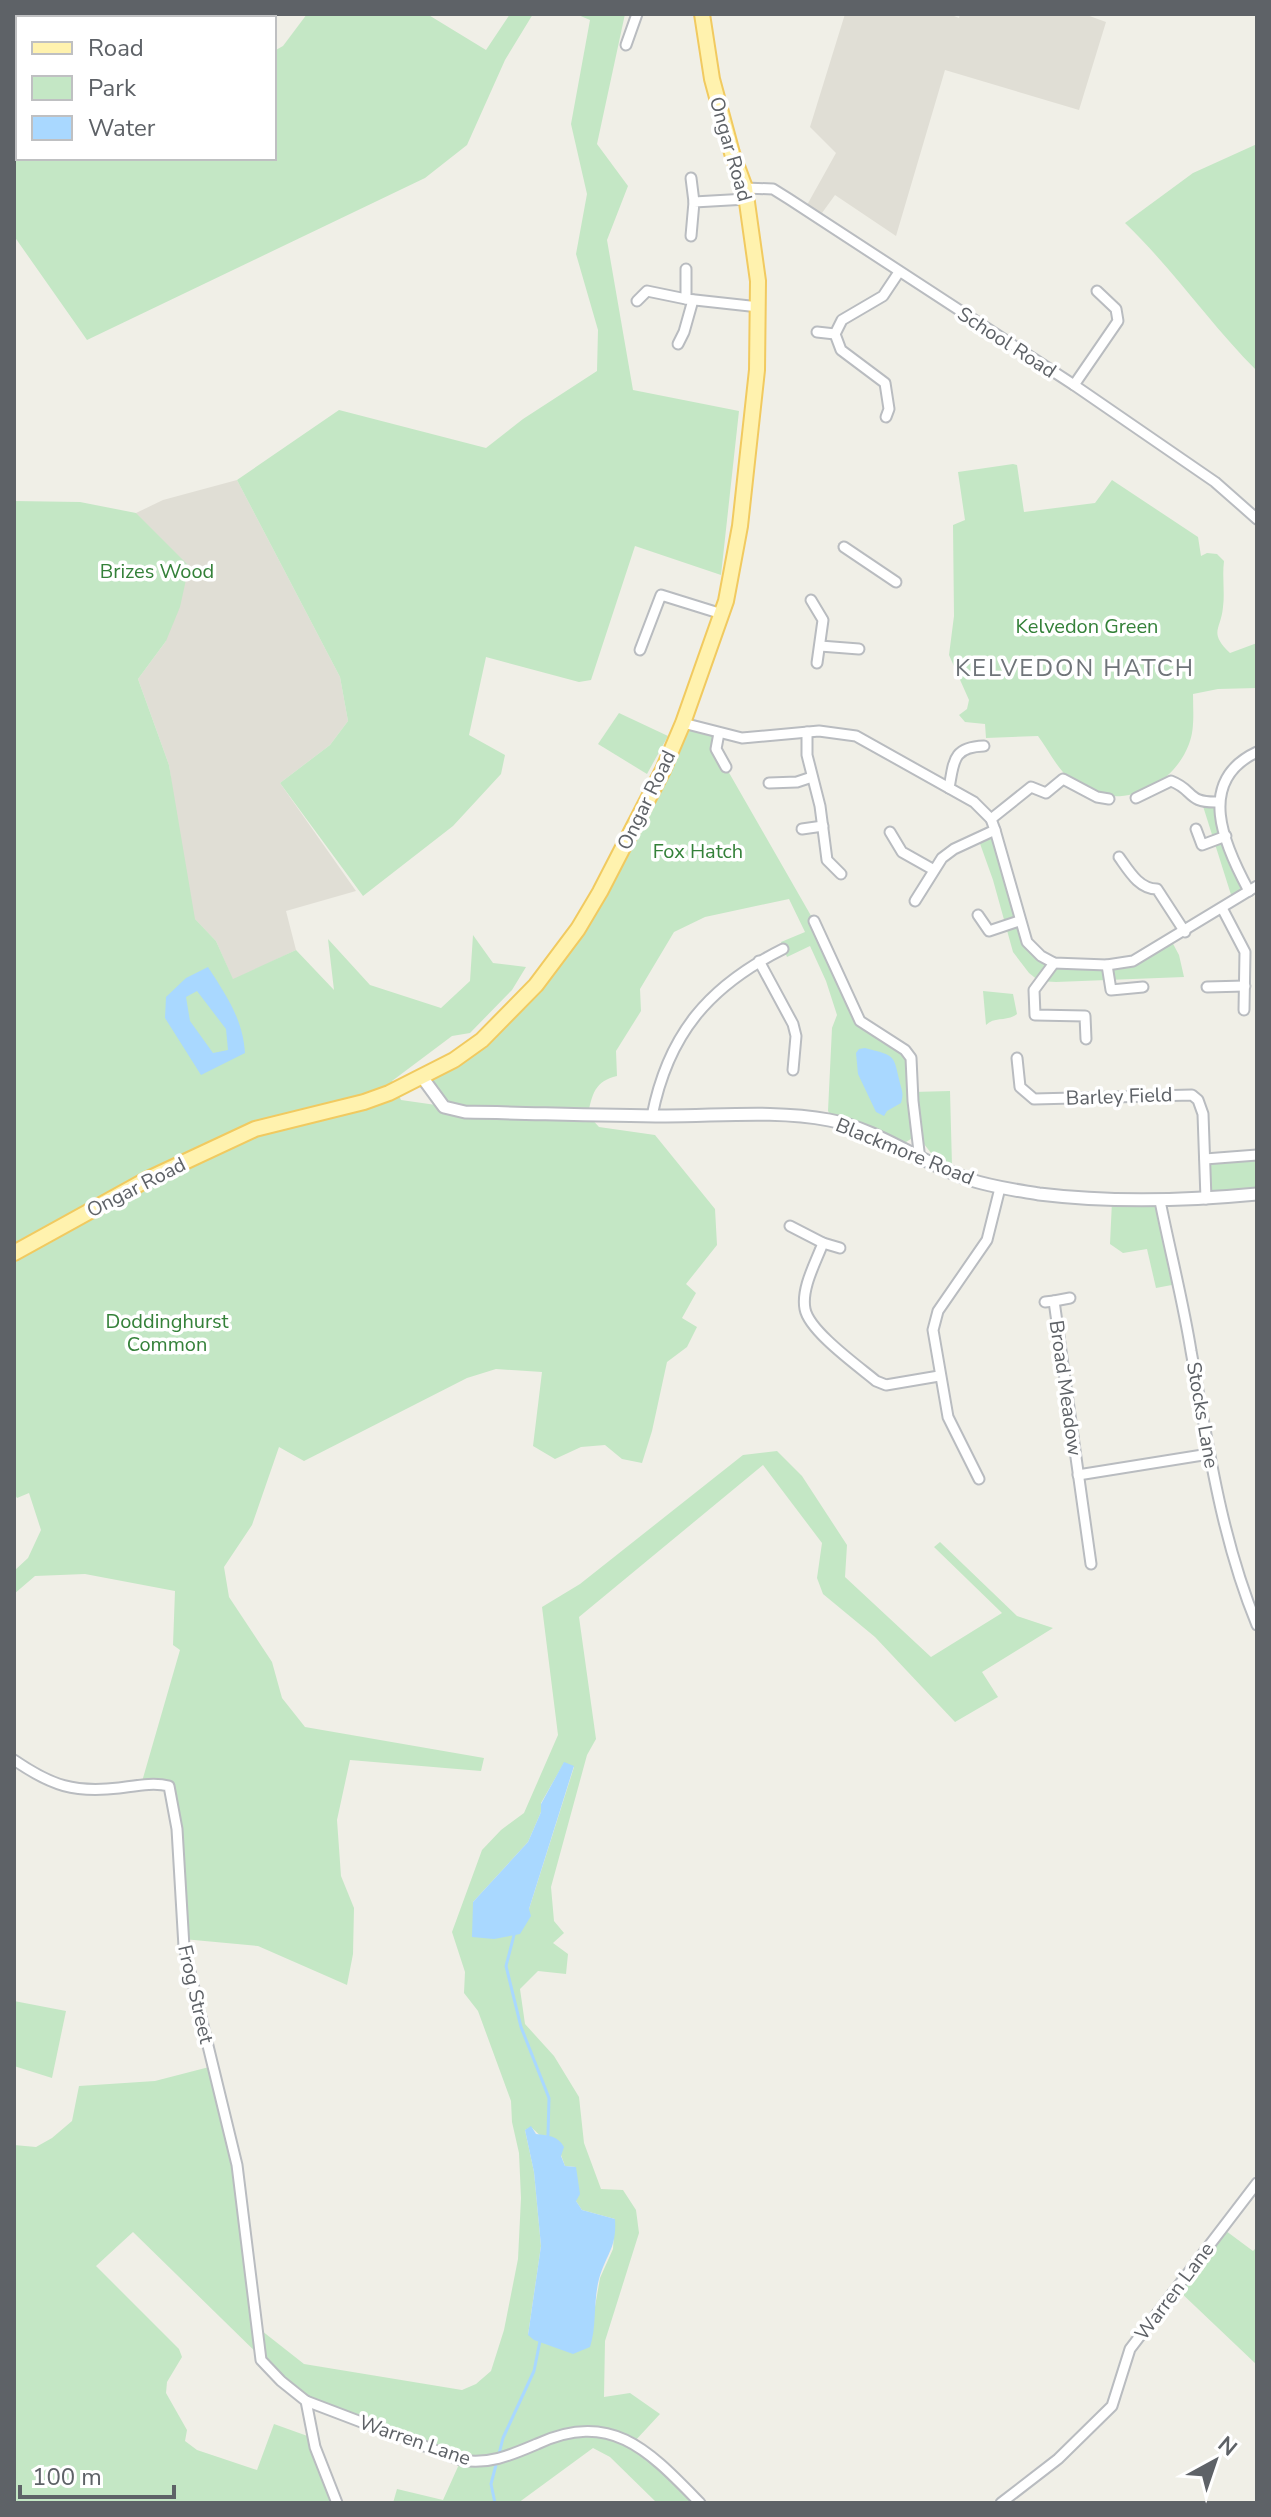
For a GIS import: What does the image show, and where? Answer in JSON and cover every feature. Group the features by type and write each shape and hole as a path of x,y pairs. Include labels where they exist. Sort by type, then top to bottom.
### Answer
{"main road":[{"name":"Ongar Road","path":"14,1253 148,1179 255,1129 364,1102 454,1060 482,1040 510,1013 560,955 600,892 663,770 683,723 722,614 740,526 757,370 758,281 746,193 712,79 702,14"}],"street":[{"path":"626,45 637,14"},
{"path":"691,178 694,202 691,236"},
{"name":"School Road","path":"694,202 773,189 1074,385 1215,482 1257,519"},
{"path":"678,344 684,332 690,300 686,269"},
{"path":"886,417 889,409 885,383 841,350 835,334 842,320 883,296 899,272"},
{"path":"637,301 647,291 690,300 759,307"},
{"path":"1074,385 1118,321 1116,309 1097,291"},
{"path":"817,332 835,334"},
{"path":"844,547 896,582"},
{"path":"640,650 661,595 722,614"},
{"path":"811,600 823,620 817,663"},
{"path":"820,646 859,649"},
{"path":"683,723 742,738 823,731 856,736 974,802 991,819 1027,942 1041,956 1054,963 1107,965 1133,961 1253,889 1238,871 1218,802 1221,787 1233,767 1257,752"},
{"path":"807,732 807,755 820,806 827,860 841,874"},
{"path":"719,733 716,749 726,767"},
{"path":"949,788 954,760 960,751 971,746 984,746"},
{"path":"769,783 797,782 812,777"},
{"path":"991,819 1031,787 1046,793 1063,779 1097,797 1109,799"},
{"path":"1136,798 1171,781 1177,782 1193,799 1202,803 1218,802"},
{"path":"802,829 823,826"},
{"path":"1196,829 1202,845 1226,836"},
{"path":"915,901 942,858 995,830"},
{"path":"890,832 902,852 934,870"},
{"path":"1119,857 1145,887 1157,889 1185,932"},
{"path":"1222,908 1245,952 1244,1010"},
{"path":"978,915 989,931 1019,921"},
{"path":"814,921 860,1021 905,1050 911,1058 920,1160"},
{"path":"652,1116 668,1060 693,1017 730,980 783,949"},
{"path":"759,961 793,1024 796,1036 793,1070"},
{"path":"1054,963 1034,990 1035,1015 1085,1016 1086,1039"},
{"path":"1107,965 1111,990 1143,987"},
{"path":"1207,987 1245,986"},
{"name":"Barley Field","path":"1017,1058 1020,1087 1034,1099 1192,1095 1201,1106 1206,1199"},
{"name":"Blackmore Road","path":"422,1077 444,1107 465,1112 796,1115 828,1120 848,1124 920,1160 969,1180 1000,1188 1105,1201 1206,1199 1257,1194"},
{"path":"1205,1159 1257,1155"},
{"path":"979,1479 948,1417 933,1330 938,1311 987,1240 1000,1188"},
{"name":"Stocks Lane","path":"1160,1201 1225,1528 1257,1625"},
{"path":"790,1226 840,1248"},
{"path":"823,1243 805,1295 805,1312 818,1330 876,1381 886,1385 939,1376"},
{"name":"Broad Meadow","path":"1070,1298 1049,1301 1091,1564"},
{"name":"Broad Meadow","path":"1078,1475 1209,1454"},
{"name":"Frog Street","path":"14,1760 37,1776 64,1787 90,1791 153,1784 169,1786 177,1829 184,1947 237,2165 261,2360"},
{"name":"Warren Lane","path":"1001,2503 1058,2459 1112,2406 1130,2349 1257,2183"},
{"name":"Warren Lane","path":"261,2360 306,2401 461,2460 478,2463 507,2457 556,2435 577,2431 613,2434 646,2451 700,2503"},
{"path":"306,2401 315,2447 337,2503"}],"shaded area":[{"path":"845,14 949,14 959,18 960,14 1084,14 1106,22 1079,110 945,70 896,236 835,195 822,213 807,205 836,153 810,127"},
{"path":"237,480 340,677 348,721 330,745 280,783 356,891 286,911 296,950 233,980 216,941 190,914 169,765 138,679 166,641 136,513 163,500"}],"green space":[{"path":"307,14 427,14 486,50 510,14 533,14 505,60 467,145 425,178 87,340 14,236 14,65 16,160 276,160 276,50 283,46"},
{"path":"576,14 625,14 597,144 628,186 607,240 633,390 739,411 721,575 635,546 591,680 579,682 486,657 469,735 505,755 501,774 453,826 363,896 280,783 330,745 348,721 340,677 237,480 339,410 486,448 523,419 597,371 598,330 576,254 587,194 571,124 590,20"},
{"path":"1257,144 1257,371 1125,223 1193,173"},
{"name":"Kelvedon Green","path":"1017,465 1024,512 1095,503 1112,480 1198,537 1201,556 1217,554 1224,561 1224,601 1219,640 1230,653 1257,643 1257,688 1218,689 1193,694 1192,732 1181,760 1155,785 1140,792 1105,796 1088,791 1067,777 1038,736 986,738 985,724 965,722 959,715 967,709 969,700 949,655 954,616 953,525 965,520 958,472"},
{"path":"14,501 80,502 136,513 189,566 180,607 166,641 138,679 169,765 195,919 216,941 233,979 296,950 334,990 328,939 370,985 441,1008 470,981 473,935 493,963 526,967 512,990 470,1033 452,1036 392,1081 401,1100 443,1106 422,1077 454,1060 560,955 683,723 719,733 720,757 814,921 857,1013 909,1054 913,1092 950,1091 952,1166 931,1153 917,1135 903,1144 830,1114 832,1028 837,1015 810,946 787,957 781,942 805,932 789,899 705,917 674,932 640,989 641,1011 616,1051 617,1076 599,1085 588,1115 599,1127 655,1135 715,1209 717,1245 686,1284 696,1293 682,1318 697,1327 687,1347 667,1362 642,1463 622,1459 605,1445 581,1447 555,1459 533,1446 542,1372 496,1369 467,1378 304,1461 279,1447 252,1525 224,1567 229,1597 272,1662 282,1698 305,1727 484,1758 481,1771 350,1760 337,1820 341,1876 354,1908 353,1954 347,1985 258,1946 183,1939 169,1787 141,1785 180,1650 173,1645 175,1591 85,1574 35,1576 14,1594 14,1571 28,1558 41,1530 29,1493 17,1498 14,1493"},
{"path":"619,713 668,736 647,774 598,744"},
{"path":"1218,802 1223,825 1249,891 1233,901 1202,803"},
{"path":"995,830 1027,942 1054,963 1133,961 1171,940 1179,955 1184,977 1039,981 1013,952 978,838"},
{"path":"983,991 1013,994 1017,1014 986,1025"},
{"path":"1257,1155 1257,1194 1206,1199 1205,1159"},
{"path":"1112,1201 1160,1201 1177,1284 1156,1288 1147,1249 1123,1253 1110,1244"},
{"path":"777,1451 802,1476 847,1545 845,1577 931,1657 1002,1613 934,1547 940,1542 1017,1616 1053,1628 982,1672 998,1697 955,1722 875,1637 823,1594 817,1578 822,1543 763,1465 579,1617 596,1739 587,1755 551,1887 554,1921 564,1933 553,1943 568,1954 566,1974 538,1971 520,1989 525,2024 554,2056 579,2097 584,2143 601,2189 623,2190 636,2210 639,2233 605,2341 604,2397 630,2393 660,2414 634,2442 700,2503 657,2503 610,2457 593,2448 518,2503 393,2503 397,2489 443,2500 461,2460 306,2401 133,2232 96,2266 179,2349 182,2357 167,2382 166,2393 187,2430 185,2441 197,2450 257,2470 274,2424 313,2438 337,2501 343,2503 14,2503 14,2145 36,2147 72,2121 79,2086 155,2081 213,2066 237,2165 257,2327 304,2364 462,2390 476,2384 491,2371 504,2330 518,2259 521,2198 519,2153 511,2101 478,2011 464,1993 465,1972 452,1932 482,1850 501,1830 524,1813 558,1735 542,1607 580,1584 743,1455","holes":["564,1763 574,1767 529,1909 473,1902 528,1842 541,1812 541,1803","531,2127 561,2155 565,2166 576,2167 576,2201 582,2210 615,2219 613,2249 600,2278 592,2324 528,2335 541,2246 534,2172 525,2130"]},
{"path":"14,2001 66,2011 52,2078 14,2066"},
{"path":"1222,2228 1253,2251 1257,2247 1257,2365 1176,2288"}],"water":[{"path":"208,967 232,1008 244,1041 245,1053 201,1075 165,1018 166,997 186,978","holes":["197,991 226,1029 228,1050 213,1053 190,1021 186,997"]},
{"path":"865,1048 888,1055 896,1067 902,1100 884,1116 876,1112 858,1074 856,1053"},
{"path":"564,1762 574,1766 529,1909 531,1916 520,1934 494,1939 472,1937 473,1902 528,1842 541,1812 541,1804"},
{"path":"531,2126 536,2134 556,2138 562,2143 561,2156 565,2166 576,2167 580,2194 576,2201 582,2210 615,2219 613,2244 597,2288 590,2347 573,2354 528,2335 541,2246 534,2172 525,2130"}],"waterway":[{"path":"514,1935 506,1966 521,2027 549,2098 548,2135"},
{"path":"499,2454 503,2438 534,2371 540,2341"},
{"path":"495,2503 491,2484 497,2461"}],"district":[{"name":"KELVEDON HATCH","path":"1075,668"}],"park label":[{"name":"Brizes Wood","path":"157,571"},
{"name":"Fox Hatch","path":"698,851"},
{"name":"Doddinghurst Common","path":"167,1332"}]}
